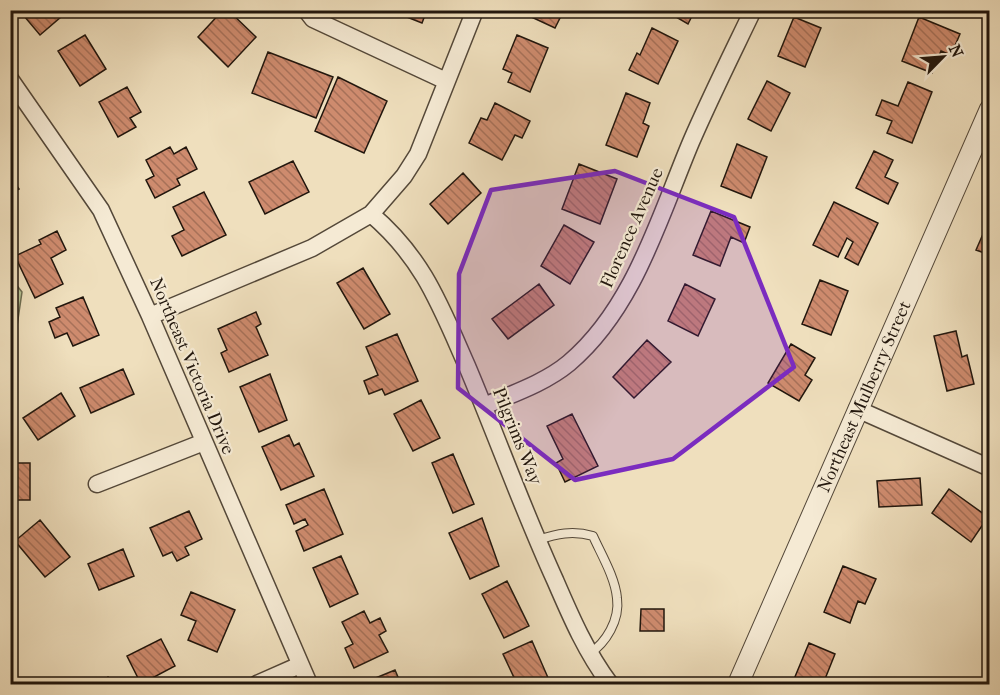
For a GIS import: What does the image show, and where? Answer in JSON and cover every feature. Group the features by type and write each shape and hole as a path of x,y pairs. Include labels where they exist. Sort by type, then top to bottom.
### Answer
{"street":[{"path":"306,10 313,19 446,81"},
{"path":"150,316 312,248 371,214 404,176 418,154 475,10"},
{"name":"Florence Avenue","path":"484,406 532,385 569,363 602,328 628,290 700,120 753,10"},
{"name":"Northeast Victoria Drive","path":"10,79 101,210 150,316 309,684"},
{"name":"Northeast Mulberry Street","path":"738,684 857,409 983,140 990,109"},
{"name":"Pilgrims Way","path":"371,214 395,235 422,270 484,406 537,540 588,654 610,684"},
{"path":"857,409 990,468"},
{"path":"97,484 204,442"},
{"path":"257,684 300,665"}],"lane":[{"path":"537,540 561,533 579,532 593,536 618,599 610,633 598,648 588,654"}],"highlighted area":[{"path":"615,171 734,217 794,367 673,459 575,480 458,388 459,274 491,190"}],"green space":[{"path":"11,278 22,292 11,367"}],"building":[{"path":"19,10 58,10 62,16 40,35"},
{"path":"223,10 228,10 256,37 228,67 198,37"},
{"path":"389,10 427,10 422,23"},
{"path":"526,10 564,10 555,28 525,14"},
{"path":"664,10 695,10 688,24"},
{"path":"794,17 821,28 805,67 778,56"},
{"path":"919,17 960,34 951,55 941,51 932,73 902,61"},
{"path":"652,28 678,41 658,84 629,70 637,53 640,55"},
{"path":"85,35 106,69 80,86 58,51"},
{"path":"517,35 548,48 530,92 508,82 512,73 503,69"},
{"path":"268,52 333,77 316,118 252,93"},
{"path":"338,77 387,101 364,153 315,131"},
{"path":"767,81 790,93 771,131 748,119"},
{"path":"908,82 932,92 912,143 887,133 892,121 876,115 882,100 898,106"},
{"path":"127,87 141,112 130,118 136,127 118,137 99,102"},
{"path":"626,93 650,103 643,123 649,126 637,157 606,145"},
{"path":"495,103 530,121 522,138 515,135 502,160 469,143 481,118 487,120"},
{"path":"737,144 767,157 751,198 721,186"},
{"path":"170,147 174,154 186,147 197,169 177,179 180,185 155,198 146,180 154,176 146,160"},
{"path":"874,151 893,160 885,177 898,183 888,204 856,188"},
{"path":"293,161 309,192 265,214 249,182"},
{"path":"579,164 617,179 600,224 562,209"},
{"path":"463,173 481,193 448,224 430,204"},
{"path":"10,176 19,189 10,194"},
{"path":"204,192 226,235 182,256 172,236 184,230 173,207"},
{"path":"834,202 878,223 858,265 845,258 853,242 847,238 838,257 813,245"},
{"path":"711,211 750,227 744,243 731,237 720,266 693,255"},
{"path":"990,218 990,255 976,250"},
{"path":"564,225 594,242 570,284 541,266"},
{"path":"57,231 66,250 51,258 63,284 35,298 15,256 41,244 39,240"},
{"path":"363,268 390,314 364,329 337,283"},
{"path":"820,280 848,291 831,335 802,324"},
{"path":"539,284 554,305 508,339 492,319"},
{"path":"685,284 715,299 698,336 668,321"},
{"path":"83,297 99,335 73,346 67,333 55,338 49,322 60,317 56,308"},
{"path":"256,312 261,324 256,327 268,355 229,372 221,353 227,350 218,329"},
{"path":"956,331 962,357 967,355 974,384 947,391 934,336"},
{"path":"397,334 418,381 385,395 382,389 369,394 364,381 378,375 366,347"},
{"path":"647,340 671,362 634,398 613,377"},
{"path":"791,344 815,358 805,375 812,380 799,401 768,383"},
{"path":"123,369 134,394 91,413 80,388"},
{"path":"270,374 287,420 259,432 240,387"},
{"path":"61,393 75,416 38,440 23,418"},
{"path":"421,400 440,438 413,451 394,414"},
{"path":"572,414 598,466 565,482 556,463 563,459 547,426"},
{"path":"289,435 294,446 299,443 314,476 281,490 262,447"},
{"path":"453,454 474,504 453,513 432,463"},
{"path":"10,463 30,463 30,500 10,500"},
{"path":"920,478 922,505 879,507 877,481"},
{"path":"324,489 343,534 304,551 296,531 308,525 305,519 294,524 286,505"},
{"path":"949,489 988,517 971,542 932,513"},
{"path":"189,511 202,539 185,547 189,555 177,561 172,552 163,556 150,528"},
{"path":"482,518 499,566 470,579 449,533"},
{"path":"40,520 70,557 45,577 15,541"},
{"path":"123,549 134,576 99,590 88,564"},
{"path":"341,556 358,594 330,607 313,568"},
{"path":"843,566 876,579 865,604 858,601 850,623 824,612"},
{"path":"507,581 529,626 504,638 482,594"},
{"path":"191,592 235,610 217,652 188,640 196,621 181,615"},
{"path":"641,609 664,609 664,631 640,631"},
{"path":"364,611 370,623 380,618 386,631 379,635 388,652 354,668 345,648 353,644 342,622"},
{"path":"161,639 175,666 141,684 127,656"},
{"path":"532,641 549,680 540,684 517,684 503,654"},
{"path":"809,643 835,654 823,684 792,684"},
{"path":"395,670 401,684 367,684 366,682"},
{"path":"108,677 114,684 98,684"}]}
